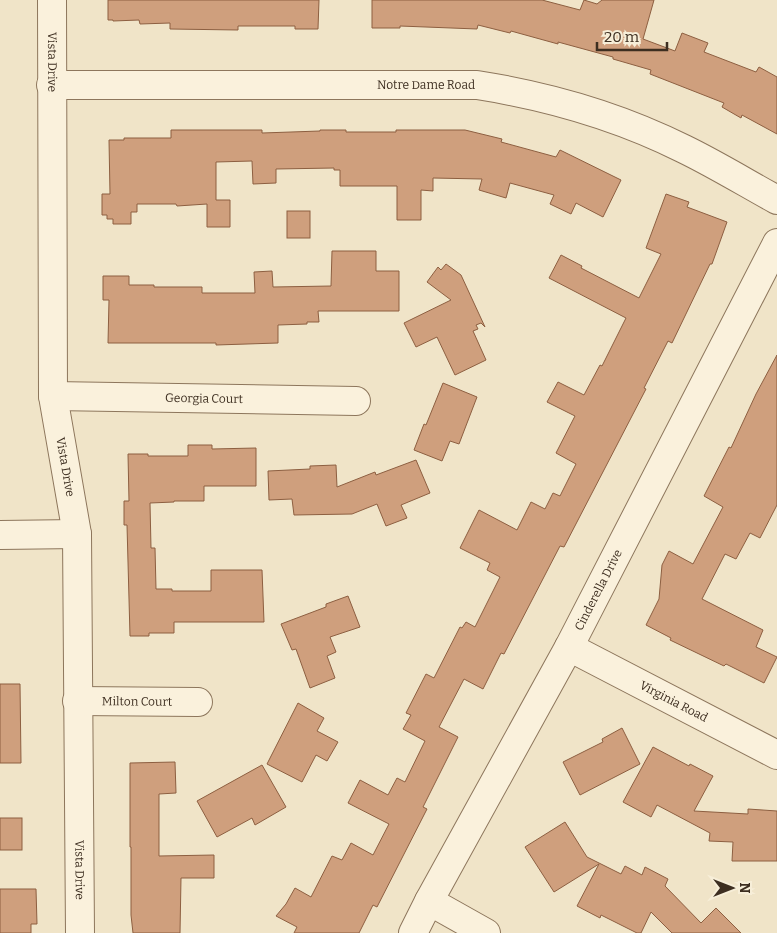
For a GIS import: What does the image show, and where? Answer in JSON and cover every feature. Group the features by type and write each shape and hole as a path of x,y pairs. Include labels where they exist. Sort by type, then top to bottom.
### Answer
{"street":[{"name":"Vista Drive","path":"52,0 53,396 77,534 80,933"},
{"name":"Notre Dame Road","path":"51,84 478,84 525,92 606,117 683,148 777,200"},
{"name":"Cinderella Drive","path":"413,933 569,647 777,243"},
{"name":"Georgia Court","path":"53,396 356,401"},
{"path":"0,535 77,534"},
{"name":"Virginia Road","path":"569,647 777,755"},
{"name":"Milton Court","path":"77,701 198,702"},
{"path":"429,901 486,933"}],"building":[{"path":"108,0 319,0 318,29 295,29 295,26 238,26 238,30 170,29 170,23 140,24 139,20 108,20"},
{"path":"372,0 542,0 580,10 584,0 597,4 602,0 654,0 643,39 675,51 682,33 708,43 704,52 756,72 759,67 777,77 777,134 742,115 741,118 722,107 724,103 650,74 651,70 558,42 558,44 511,31 510,33 478,25 477,29 400,26 400,28 372,28"},
{"path":"171,130 262,130 262,133 320,130 396,132 396,130 465,130 502,139 501,142 556,157 560,150 621,180 603,217 576,203 571,214 550,204 554,195 510,183 506,198 479,190 482,179 433,178 433,191 421,190 421,220 397,220 397,186 340,186 340,170 334,170 334,168 276,169 276,183 253,184 252,161 216,162 216,200 230,200 230,227 207,227 207,204 177,206 176,204 137,204 137,212 131,212 131,224 113,224 113,219 107,219 107,215 102,215 102,194 110,194 109,140 124,140 124,138 171,138"},
{"path":"666,194 689,202 687,207 727,222 712,264 710,264 672,343 668,341 644,388 646,389 564,547 560,546 504,654 501,653 483,689 464,679 439,727 458,737 423,807 427,809 377,907 373,905 359,933 294,933 297,927 276,916 286,904 295,888 311,897 332,856 342,860 351,843 373,855 389,824 348,803 360,780 388,795 397,778 405,782 425,741 403,729 411,715 406,713 426,674 434,678 460,627 462,628 466,622 475,627 500,577 487,570 490,563 460,548 479,510 517,530 531,502 545,509 553,493 560,496 576,464 556,453 575,416 547,402 558,382 584,395 600,365 602,366 626,318 549,278 561,255 582,266 581,268 639,298 661,254 646,248"},
{"path":"287,211 310,211 310,238 287,238"},
{"path":"332,251 376,251 376,271 399,271 399,311 318,311 319,322 278,325 278,343 216,345 216,343 108,343 109,300 103,300 103,276 129,276 129,285 202,287 202,293 255,293 254,272 272,271 273,287 331,286"},
{"path":"446,264 461,275 485,327 481,323 476,325 478,329 473,331 486,360 455,375 437,337 416,347 404,323 451,300 427,282 438,267 441,270"},
{"path":"777,355 777,505 760,538 750,533 736,559 725,554 702,599 763,630 756,647 777,657 764,683 670,640 671,638 646,625 659,599 662,565 669,551 693,564 723,507 704,496 729,447 731,448 756,394"},
{"path":"443,383 477,397 459,444 450,441 442,461 414,450"},
{"path":"188,445 212,445 212,449 256,448 256,486 204,486 204,501 150,503 151,548 155,548 156,589 211,591 211,570 262,570 264,622 174,622 174,633 149,633 149,636 130,636 127,525 124,525 124,501 129,501 128,454 188,456"},
{"path":"416,460 430,493 401,505 407,518 386,526 377,504 352,514 294,515 292,499 269,500 268,471 310,469 310,466 336,465 337,487 375,472 376,475"},
{"path":"348,596 360,627 330,637 336,652 327,656 335,678 310,688 296,649 292,650 281,624 326,607 326,604"},
{"path":"0,684 20,684 21,763 0,763"},
{"path":"298,703 324,718 317,731 338,742 327,761 316,755 302,782 267,764"},
{"path":"622,728 640,764 580,795 563,762 603,742 602,739"},
{"path":"653,747 713,776 694,811 748,814 748,809 777,811 777,861 732,861 733,842 709,841 710,833 657,805 651,817 623,802"},
{"path":"175,762 176,793 159,794 159,856 214,855 214,878 181,878 180,933 133,933 131,915 130,763"},
{"path":"262,765 286,807 255,825 252,818 217,837 197,801"},
{"path":"0,818 22,818 22,850 0,850"},
{"path":"565,822 587,857 621,874 625,866 642,875 645,867 668,879 665,886 701,923 716,908 741,933 672,933 651,912 641,933 637,933 601,915 600,918 577,906 599,864 554,892 525,847"},
{"path":"0,889 36,889 37,924 31,924 31,933 0,933"}]}
